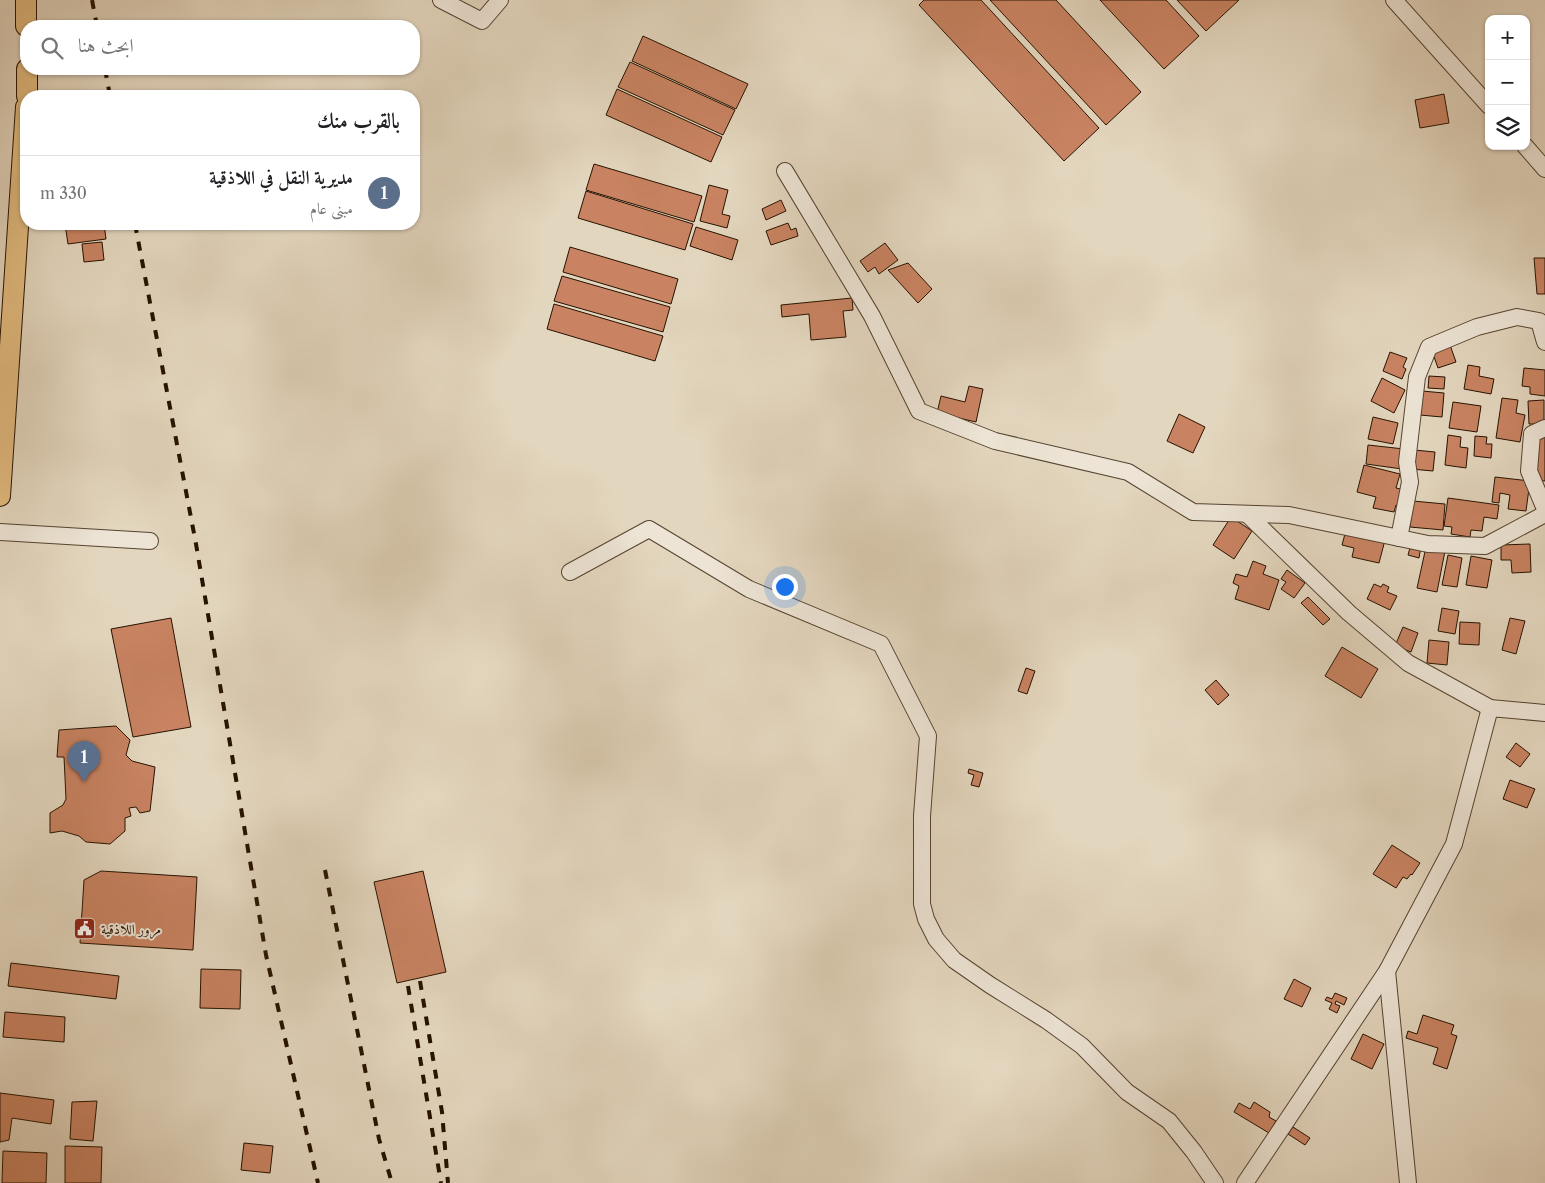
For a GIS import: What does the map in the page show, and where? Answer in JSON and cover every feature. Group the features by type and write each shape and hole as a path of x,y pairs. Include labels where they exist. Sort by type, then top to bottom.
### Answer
{"main road":[{"path":"26,0 26,20"},
{"path":"27,75 27,90"},
{"path":"0,496 20,197"}],"street":[{"path":"441,0 482,21 500,0"},
{"path":"1394,0 1488,105"},
{"path":"1529,150 1545,168"},
{"path":"785,171 872,316 919,411 995,441 1128,472 1193,512 1289,515 1428,544 1485,546 1545,514"},
{"path":"1399,538 1410,482 1407,462 1418,377 1429,347 1477,327 1517,318 1539,320 1545,342"},
{"path":"1545,428 1532,434 1529,471 1545,510"},
{"path":"1248,514 1349,613 1408,663 1490,708 1545,713"},
{"path":"570,572 649,529 749,589 880,644 928,736 922,816 922,904 926,919 936,939 954,960 1054,1025 1082,1046 1127,1092 1169,1121 1194,1152 1215,1183"},
{"path":"0,532 150,541"},
{"path":"1245,1183 1387,971 1454,844 1490,708"},
{"path":"1387,971 1408,1183"}],"building":[{"path":"924,0 981,0 1099,128 1064,161 919,5"},
{"path":"990,0 1056,0 1141,92 1106,125"},
{"path":"1100,0 1166,0 1199,36 1164,69"},
{"path":"1177,0 1239,0 1206,31"},
{"path":"643,36 748,84 736,109 632,61"},
{"path":"630,62 735,110 723,135 618,87"},
{"path":"617,89 722,137 711,162 606,115"},
{"path":"1444,94 1449,123 1420,128 1415,100"},
{"path":"594,164 702,196 694,222 586,190"},
{"path":"709,185 728,190 722,214 730,216 727,228 700,221"},
{"path":"586,191 693,224 685,250 578,218"},
{"path":"781,200 786,211 766,220 762,209"},
{"path":"788,223 791,230 796,228 798,236 771,245 766,231"},
{"path":"696,227 738,240 732,260 690,246"},
{"path":"66,230 105,230 106,239 68,244"},
{"path":"102,242 104,260 84,262 82,244"},
{"path":"885,243 898,260 879,274 875,267 868,272 860,261"},
{"path":"570,247 678,279 671,304 563,272"},
{"path":"1534,258 1545,258 1545,294 1537,294"},
{"path":"908,263 932,289 918,303 888,270"},
{"path":"562,276 670,307 663,332 554,301"},
{"path":"852,298 853,310 843,311 846,337 811,340 809,314 782,317 781,305"},
{"path":"554,304 663,336 655,361 547,329"},
{"path":"1450,345 1456,362 1438,368 1432,351"},
{"path":"1390,352 1407,358 1403,367 1406,369 1402,379 1383,371"},
{"path":"1468,365 1480,367 1479,376 1494,379 1491,394 1464,389"},
{"path":"1524,368 1545,370 1545,396 1530,394 1530,387 1522,386"},
{"path":"1429,376 1445,377 1444,389 1428,388"},
{"path":"1382,378 1405,390 1394,413 1371,401"},
{"path":"969,386 983,389 976,422 937,413 941,396 965,402"},
{"path":"1422,391 1444,393 1442,417 1420,415"},
{"path":"1502,398 1518,400 1516,413 1525,415 1520,442 1496,438"},
{"path":"1544,400 1544,424 1529,424 1528,401"},
{"path":"1453,402 1481,406 1477,432 1449,428"},
{"path":"1179,414 1205,427 1193,453 1167,441"},
{"path":"1373,417 1398,423 1393,444 1368,439"},
{"path":"1540,433 1545,433 1545,481 1536,480"},
{"path":"1448,435 1461,437 1460,447 1468,448 1466,468 1445,465"},
{"path":"1475,436 1487,437 1486,444 1492,444 1491,458 1474,456"},
{"path":"1368,445 1404,449 1402,469 1366,464"},
{"path":"1414,450 1435,452 1433,471 1411,469"},
{"path":"1364,465 1400,474 1396,488 1405,490 1401,507 1396,505 1394,512 1373,508 1376,497 1357,492"},
{"path":"1495,477 1530,481 1526,511 1508,509 1510,495 1500,493 1499,503 1492,502"},
{"path":"1448,498 1499,505 1497,519 1484,517 1482,531 1471,530 1470,537 1451,534 1452,527 1444,526"},
{"path":"1413,501 1445,504 1443,530 1410,527"},
{"path":"1231,517 1252,531 1234,559 1213,545"},
{"path":"1346,530 1385,540 1379,563 1352,557 1354,548 1342,545"},
{"path":"1411,544 1421,546 1419,558 1408,555"},
{"path":"1530,544 1531,572 1512,573 1511,560 1501,560 1501,545"},
{"path":"1426,547 1445,551 1437,592 1417,588"},
{"path":"1448,555 1462,558 1457,587 1442,585"},
{"path":"1471,556 1492,560 1487,588 1466,585"},
{"path":"1253,561 1266,566 1263,574 1279,580 1269,610 1235,599 1239,586 1233,583 1236,574 1247,577"},
{"path":"1287,570 1305,583 1294,598 1281,589 1286,582 1281,579"},
{"path":"1374,584 1381,587 1383,584 1389,587 1387,592 1397,596 1390,610 1367,599"},
{"path":"1308,597 1330,619 1323,625 1301,603"},
{"path":"1442,608 1459,611 1455,634 1438,631"},
{"path":"171,618 191,727 133,737 111,629"},
{"path":"1510,618 1525,621 1516,654 1502,650"},
{"path":"1460,622 1480,623 1479,645 1459,644"},
{"path":"1403,627 1418,633 1411,652 1395,646"},
{"path":"1429,640 1449,642 1447,665 1427,663"},
{"path":"1342,647 1378,669 1361,698 1325,676"},
{"path":"1026,668 1035,671 1027,694 1018,691"},
{"path":"1216,680 1229,695 1218,705 1205,690"},
{"path":"116,726 130,740 126,755 132,761 155,767 150,811 140,813 136,807 129,808 131,816 125,818 125,831 110,844 86,842 79,836 62,831 50,833 50,813 63,805 66,799 64,757 57,757 59,730"},
{"path":"1516,743 1530,754 1520,767 1506,757"},
{"path":"969,769 983,773 979,787 971,785 974,775 968,773"},
{"path":"1510,780 1535,789 1527,808 1503,799"},
{"path":"1392,845 1420,863 1412,875 1407,879 1403,877 1396,888 1373,874"},
{"name":"مرور اللاذقية","path":"101,871 197,877 193,950 80,943 84,880"},
{"path":"423,871 446,972 397,983 374,882"},
{"path":"11,963 119,976 116,999 8,986"},
{"path":"201,969 241,970 240,1009 200,1008"},
{"path":"1294,979 1311,988 1302,1007 1284,999"},
{"path":"1335,993 1347,998 1344,1005 1336,1001 1335,1004 1340,1006 1337,1013 1329,1009 1332,1003 1325,1000 1327,997 1332,999"},
{"path":"5,1012 65,1017 64,1042 3,1037"},
{"path":"1423,1015 1454,1025 1451,1034 1457,1036 1447,1069 1433,1064 1438,1048 1406,1038 1408,1031 1417,1034"},
{"path":"1363,1034 1384,1044 1372,1069 1351,1059"},
{"path":"0,1093 54,1100 51,1124 12,1118 9,1140 0,1142"},
{"path":"97,1101 93,1141 70,1139 72,1102"},
{"path":"1254,1102 1270,1112 1269,1117 1276,1121 1269,1133 1234,1112 1239,1103 1250,1109"},
{"path":"1293,1127 1310,1138 1305,1145 1288,1134"},
{"path":"244,1143 273,1146 270,1173 241,1170"},
{"path":"65,1146 102,1147 101,1183 65,1183"},
{"path":"3,1151 47,1153 46,1183 2,1183"}],"railway":[{"path":"92,0 96,20"},
{"path":"106,75 109,90"},
{"path":"136,230 196,544 266,955 318,1183"},
{"path":"325,870 379,1139 392,1183"},
{"path":"420,981 442,1112 448,1183"},
{"path":"408,986 441,1183"}],"place":[{"name":"مديرية النقل في اللاذقية","path":"84,782"},
{"name":"مرور اللاذقية","path":"85,929"}]}
